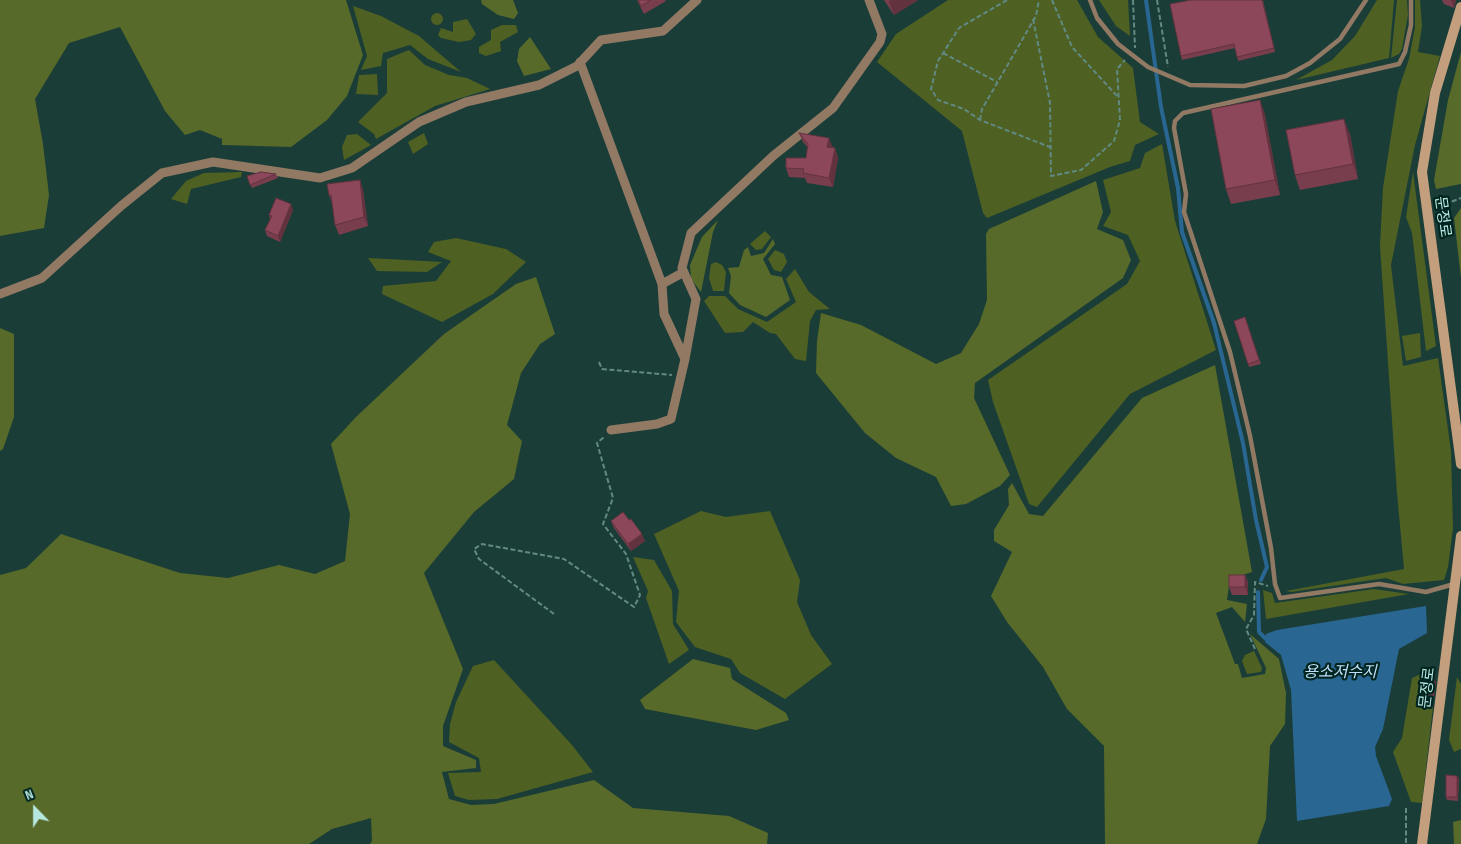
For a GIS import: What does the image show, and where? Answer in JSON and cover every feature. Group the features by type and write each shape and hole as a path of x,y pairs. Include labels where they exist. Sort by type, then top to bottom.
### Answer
{"main road":[{"name":"문정로","path":"1461,7 1435,93 1427,131 1422,172 1461,464"},
{"name":"문정로","path":"1422,844 1461,536"}],"street":[{"path":"0,294 42,278 121,206 162,173 213,162 320,178 352,168 419,122 466,102 539,86 580,62 601,40 663,31 697,0"},
{"path":"611,430 657,424 671,419 696,299 682,268 691,233 773,156 833,108 880,42 882,34 869,0"},
{"path":"580,62 662,284 664,314 685,359"},
{"path":"662,284 684,272"}],"lane":[{"path":"1090,0 1098,18 1118,44 1148,67 1190,85 1244,86 1286,76 1310,63 1340,38 1366,0"},
{"path":"1410,0 1411,24 1405,52 1399,64 1183,113 1175,121 1174,128 1186,194 1184,212 1230,352 1250,436 1280,598 1379,584 1426,592 1455,584"}],"path":[{"path":"1007,0 959,28 938,61 931,89 938,100 964,109 980,120 1050,147"},
{"path":"980,120 982,110 1033,19 1039,0"},
{"path":"1052,0 1072,47 1117,96"},
{"path":"1133,0 1136,58"},
{"path":"1157,0 1169,76"},
{"path":"1033,19 1050,103 1051,176 1081,170 1114,141 1120,120 1117,96 1117,69 1131,54"},
{"path":"943,54 997,82"},
{"path":"1426,212 1461,198"},
{"path":"598,362 602,369 681,376"},
{"path":"554,614 479,559 474,549 482,544 564,559 634,607 640,595 626,554 603,524 613,498 597,443 611,430"},
{"path":"1254,649 1246,629 1254,616 1255,582 1277,589"},
{"path":"1406,808 1406,844"}],"green space":[{"path":"0,0 346,0 363,55 347,96 327,120 291,147 222,145 222,139 200,130 185,135 165,111 120,27 69,43 35,99 49,195 44,228 0,236"},
{"path":"481,0 513,0 518,13 514,19 498,15 482,4"},
{"path":"948,0 1077,0 1098,37 1133,68 1140,122 1159,134 1135,145 1130,161 1110,167 987,218 983,213 962,131 877,62 896,34"},
{"path":"1099,0 1128,0 1130,36 1116,26"},
{"path":"1377,0 1394,0 1389,58 1296,80 1332,60 1355,36"},
{"path":"1397,0 1407,0 1408,15 1402,49 1399,54 1391,58"},
{"path":"1415,0 1420,0 1422,26 1418,52 1440,56 1415,145 1391,265 1403,366 1438,358 1451,451 1453,528 1448,567 1444,580 1403,584 1386,578 1291,592 1286,591 1404,569 1380,246 1383,188 1398,91 1409,59 1415,27"},
{"path":"353,6 381,16 419,36 461,72 428,59 410,45 383,53 381,66 361,70 367,56"},
{"path":"439,13 442,14 442,24 435,25 432,24 431,17 432,14"},
{"path":"467,19 476,34 471,40 459,42 441,38 438,35 441,28 453,32 453,22"},
{"path":"502,25 516,25 518,32 500,42 501,51 486,56 479,53 479,47 491,40 491,30"},
{"path":"530,37 551,69 524,76 517,61 519,49"},
{"path":"409,50 425,65 449,75 467,78 490,89 435,106 376,139 374,134 358,122 387,93 387,59"},
{"path":"1461,52 1461,184 1436,189 1434,180 1448,100"},
{"path":"377,74 378,95 356,94 359,75"},
{"path":"424,133 428,144 413,154 408,142"},
{"path":"357,134 371,145 344,160 342,147 347,135"},
{"path":"1162,144 1175,221 1216,350 1130,394 1037,507 1029,504 993,402 988,380 1127,284 1140,261 1128,235 1103,226 1111,212 1103,180 1140,168 1145,153"},
{"path":"242,172 241,177 191,189 187,204 171,199 186,181 204,173"},
{"path":"1413,172 1436,346 1426,351 1412,233 1406,217"},
{"path":"1096,181 1103,212 1097,229 1123,240 1131,260 1123,278 975,383 974,398 1010,475 1000,486 966,504 951,506 936,477 896,458 865,433 816,373 817,341 821,313 861,325 936,364 961,353 979,324 987,300 986,234 989,229"},
{"path":"1461,208 1461,278 1454,218"},
{"path":"718,220 713,232 701,292 691,279 690,265 702,237"},
{"path":"765,231 771,237 762,249 756,250 750,244"},
{"path":"456,238 506,249 526,262 493,294 442,322 382,294 383,286 436,281 451,261 428,252 434,242"},
{"path":"773,239 775,244 763,259 771,275 782,277 790,300 766,317 740,305 729,293 731,276 728,268 739,267 744,250 748,247 751,256 764,253"},
{"path":"775,250 784,254 787,262 781,272 774,270 768,259"},
{"path":"368,258 442,262 427,272 377,271"},
{"path":"716,262 722,265 726,272 724,291 713,291 709,278 711,264"},
{"path":"795,269 809,292 830,309 816,310 810,321 806,361 795,359 776,334 770,333 753,322 743,332 725,333 704,301 709,296 725,296 738,309 767,322 796,302 786,279"},
{"path":"536,277 555,334 540,344 521,373 507,425 522,441 514,479 474,512 424,573 463,669 443,726 443,746 476,760 476,768 442,772 449,799 471,805 494,804 594,780 633,808 729,816 768,833 767,844 370,844 372,841 371,818 332,829 309,844 0,844 0,575 26,568 61,534 180,573 228,578 279,565 315,574 345,561 350,514 331,444 356,417 444,334 516,284"},
{"path":"0,328 14,334 14,417 3,449 0,451"},
{"path":"1420,333 1421,357 1406,361 1402,336"},
{"path":"1215,365 1252,572 1230,579 1227,600 1247,604 1245,622 1232,607 1216,613 1242,678 1265,674 1266,668 1250,634 1279,659 1286,693 1285,724 1270,746 1266,819 1257,844 1105,844 1104,746 1067,709 1043,667 1007,622 991,596 1012,552 994,541 994,530 1009,505 1008,489 1012,483 1029,514 1043,516 1142,398"},
{"path":"701,511 726,517 770,511 800,580 797,602 811,635 832,664 785,699 740,673 731,659 695,647 676,622 679,591 654,534"},
{"path":"633,557 654,560 672,591 673,624 689,650 669,664 646,598 648,591"},
{"path":"1374,589 1409,594 1266,619 1263,590 1272,593 1275,603"},
{"path":"1254,651 1262,668 1261,672 1247,674 1242,661 1245,655"},
{"path":"693,659 730,668 732,679 786,713 789,720 756,730 645,709 640,700"},
{"path":"494,660 572,745 593,772 497,799 469,800 455,796 448,773 481,772 479,758 449,742 450,724 456,702 473,666"},
{"path":"1425,672 1423,705 1433,707 1422,803 1411,802 1393,752 1402,738 1412,678"},
{"path":"1457,677 1461,684 1461,749 1454,752 1449,740"},
{"path":"1461,820 1461,844 1454,844 1453,822"}],"water":[{"name":"용소저수지","path":"1426,606 1427,633 1399,649 1383,729 1375,747 1376,756 1392,799 1389,806 1297,821 1291,690 1281,655 1265,642 1266,634 1277,630"}],"building":[{"path":"638,0 651,0 641,6"},
{"path":"1191,0 1262,0 1274,48 1237,57 1234,44 1181,56 1170,4"},
{"path":"1260,100 1275,180 1226,189 1211,109"},
{"path":"1344,119 1353,164 1295,175 1286,130"},
{"path":"799,133 829,138 827,147 835,148 829,178 803,173 804,169 786,168 786,158 806,158 808,144"},
{"path":"261,172 276,174 250,185 247,176"},
{"path":"360,180 364,217 335,225 331,195 329,195 327,184"},
{"path":"276,198 291,204 278,236 265,230 272,216 269,215"},
{"path":"1245,317 1259,360 1248,364 1234,321"},
{"path":"623,512 642,534 628,544 611,521"},
{"path":"1229,575 1245,575 1245,587 1229,587"},
{"path":"1428,678 1434,679 1432,693 1427,692"},
{"path":"1446,775 1457,776 1457,797 1446,797"}],"waterway":[{"path":"1146,0 1161,107 1178,188 1182,232 1214,323 1243,443 1256,520 1267,567 1261,580"},
{"path":"1258,592 1259,632 1266,639"}]}
